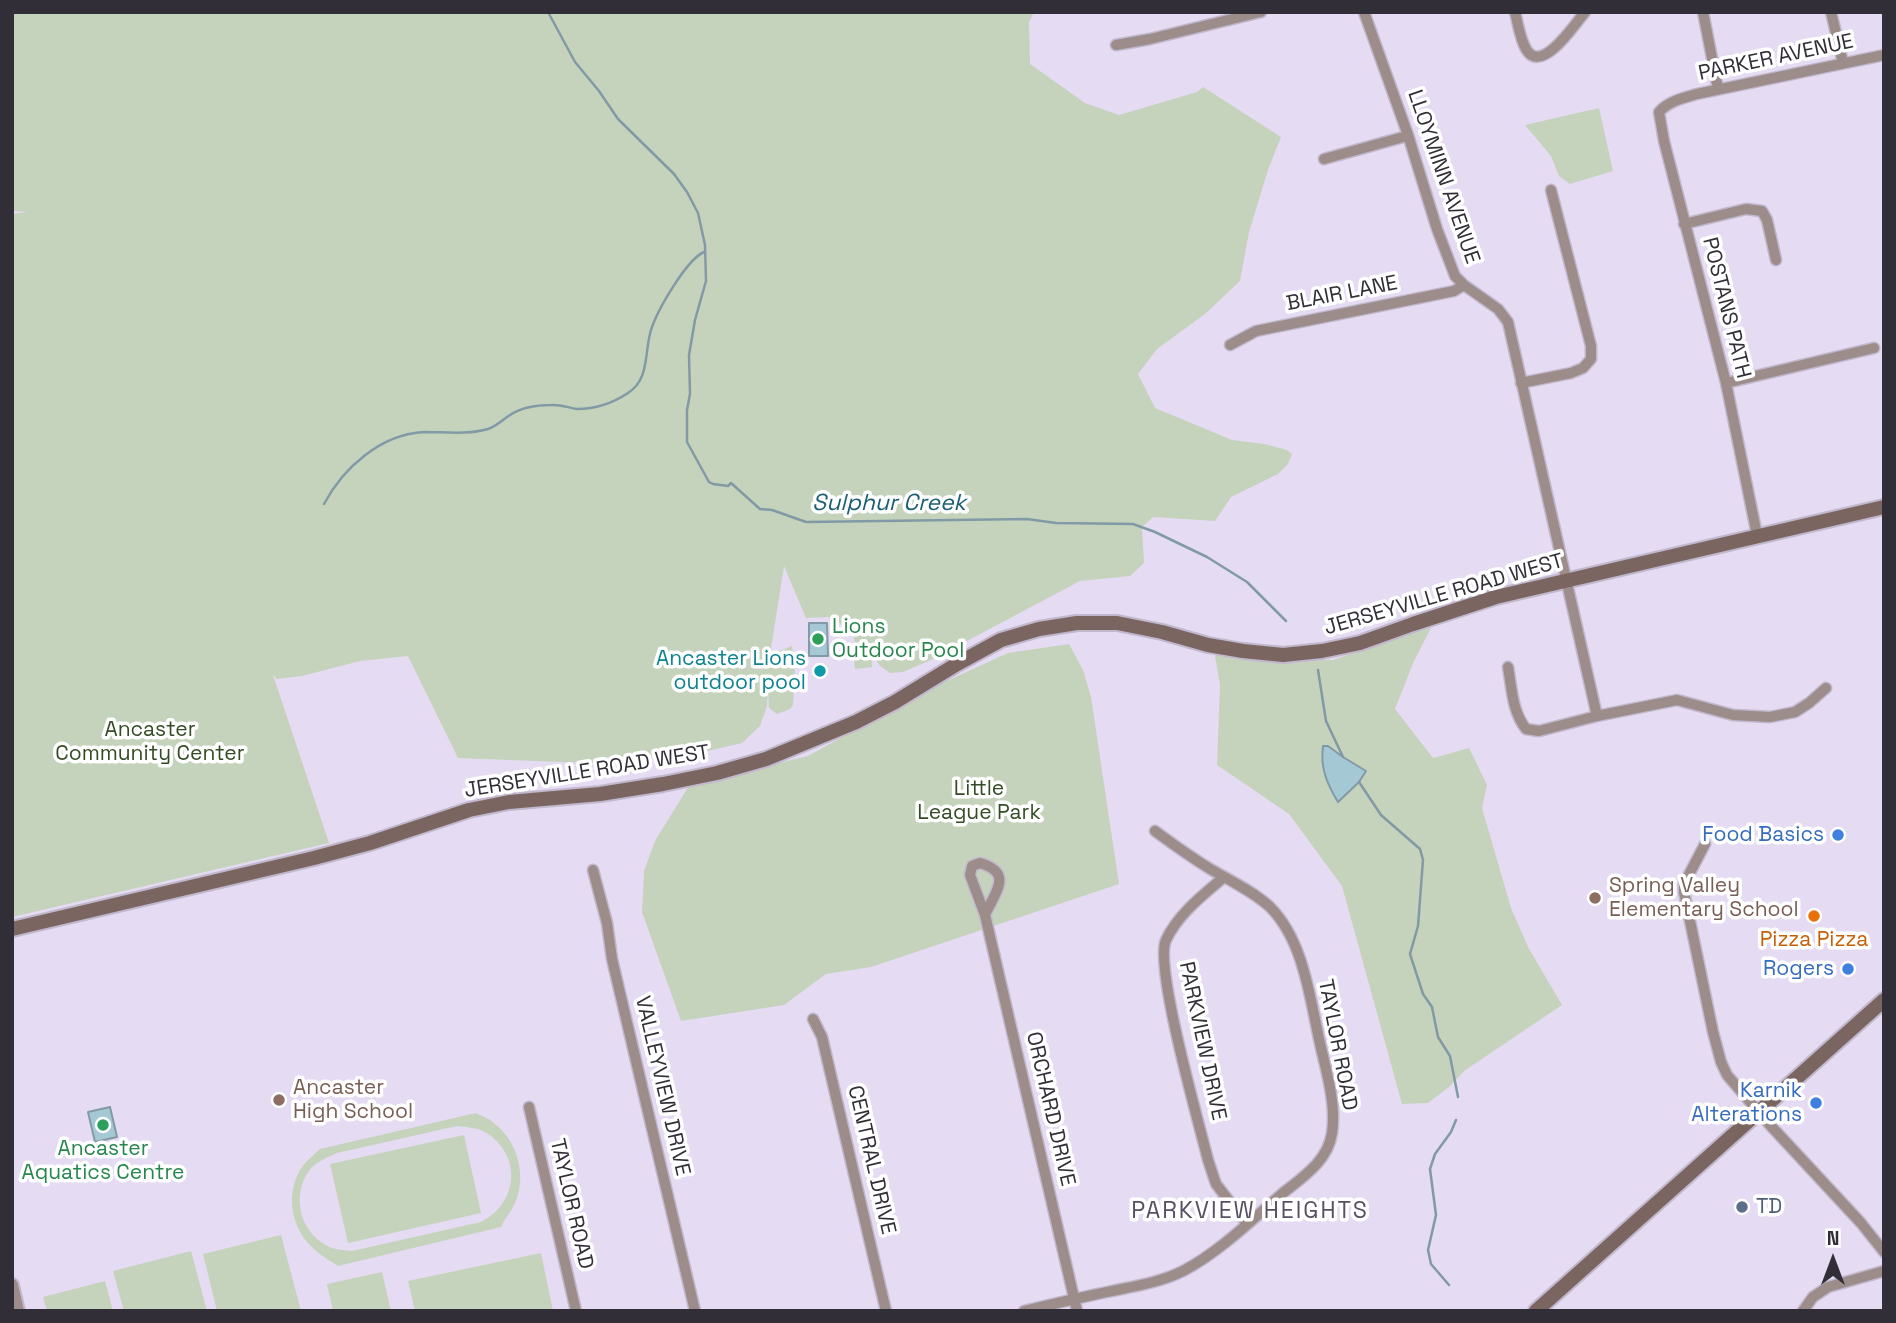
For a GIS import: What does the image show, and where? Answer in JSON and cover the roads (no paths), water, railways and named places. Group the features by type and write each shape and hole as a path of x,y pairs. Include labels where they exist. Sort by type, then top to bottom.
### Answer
{"main road":[{"name":"JERSEYVILLE ROAD WEST","path":"12,929 314,858 370,843 469,810 509,802 600,794 663,784 766,759 856,722 1001,640 1039,629 1077,623 1117,623 1243,651 1283,655 1309,653 1360,643 1496,597 1884,507"},
{"path":"1536,1311 1884,999"}],"street":[{"path":"1116,45 1261,12"},
{"name":"LLOYMINN AVENUE","path":"1364,12 1455,276 1498,309 1508,322 1597,716"},
{"path":"1515,12 1527,52 1533,57 1543,57 1554,49 1585,12"},
{"path":"1703,12 1718,89"},
{"path":"1831,12 1843,63"},
{"name":"PARKER AVENUE","path":"1676,100 1884,55"},
{"name":"POSTANS PATH","path":"1676,100 1659,112 1664,141 1726,383 1757,535"},
{"path":"1324,159 1407,136"},
{"path":"1521,383 1571,373 1583,368 1591,359 1591,346 1550,190"},
{"path":"1685,224 1746,209 1762,211 1767,220 1776,260"},
{"name":"BLAIR LANE","path":"1230,345 1256,331 1454,291 1464,285"},
{"path":"1726,383 1874,348"},
{"path":"1508,667 1518,719 1526,729 1539,731 1597,716 1677,701 1733,715 1770,717 1795,712 1826,688"},
{"name":"TAYLOR ROAD","path":"1024,1311 1150,1283 1181,1272 1201,1261 1247,1224 1316,1166 1328,1149 1333,1112 1313,1011 1288,930 1269,907 1155,831"},
{"path":"1705,844 1684,884 1684,892 1721,1062 1727,1075 1758,1113 1861,1223 1884,1252"},
{"name":"ORCHARD DRIVE","path":"985,915 1000,882 999,874 993,867 980,863 972,866 970,875 985,915 1077,1311"},
{"name":"VALLEYVIEW DRIVE","path":"593,870 695,1311"},
{"name":"PARKVIEW DRIVE","path":"1224,877 1178,920 1164,942 1164,967 1169,1000 1208,1160 1216,1184 1247,1224"},
{"name":"CENTRAL DRIVE","path":"813,1019 822,1037 886,1311"},
{"name":"TAYLOR ROAD","path":"529,1107 576,1311"},
{"path":"1803,1311 1813,1297 1828,1287 1884,1271"},
{"path":"12,1286 18,1311"}],"waterway":[{"name":"Sulphur Creek","path":"548,12 575,62 618,119 674,174 698,213 705,245 706,281 689,355 687,442 709,482 728,486 731,483 760,509 772,510 806,522 1027,519 1056,523 1133,524 1207,557 1247,582 1286,621"},
{"path":"324,504 353,466 378,446 393,439 424,432 480,431 491,428 525,408 554,405 577,409 591,408 628,393 643,373 651,330 659,311 681,275 704,252"},
{"name":"Sulphur Creek","path":"1318,670 1326,721 1343,757"},
{"path":"1359,782 1381,815 1420,849 1423,860 1418,926 1410,954 1423,994 1432,1007 1438,1037 1450,1056 1458,1097"},
{"path":"1449,1285 1431,1264 1428,1250 1436,1215 1430,1169 1435,1154 1456,1120"}],"place":[{"name":"Lions Outdoor Pool","path":"818,639"},
{"name":"Ancaster Lions outdoor pool","path":"820,671"},
{"name":"Food Basics","path":"1838,835"},
{"name":"Spring Valley Elementary School","path":"1595,898"},
{"name":"Pizza Pizza","path":"1814,916"},
{"name":"Rogers","path":"1848,969"},
{"name":"Ancaster High School","path":"279,1100"},
{"name":"Karnik Alterations","path":"1816,1103"},
{"name":"Ancaster Aquatics Centre","path":"103,1125"},
{"name":"TD","path":"1742,1207"}],"district":[{"name":"PARKVIEW HEIGHTS","path":"1250,1212"}],"park label":[{"name":"Ancaster Community Center","path":"150,742"},
{"name":"Little League Park","path":"979,801"}]}
